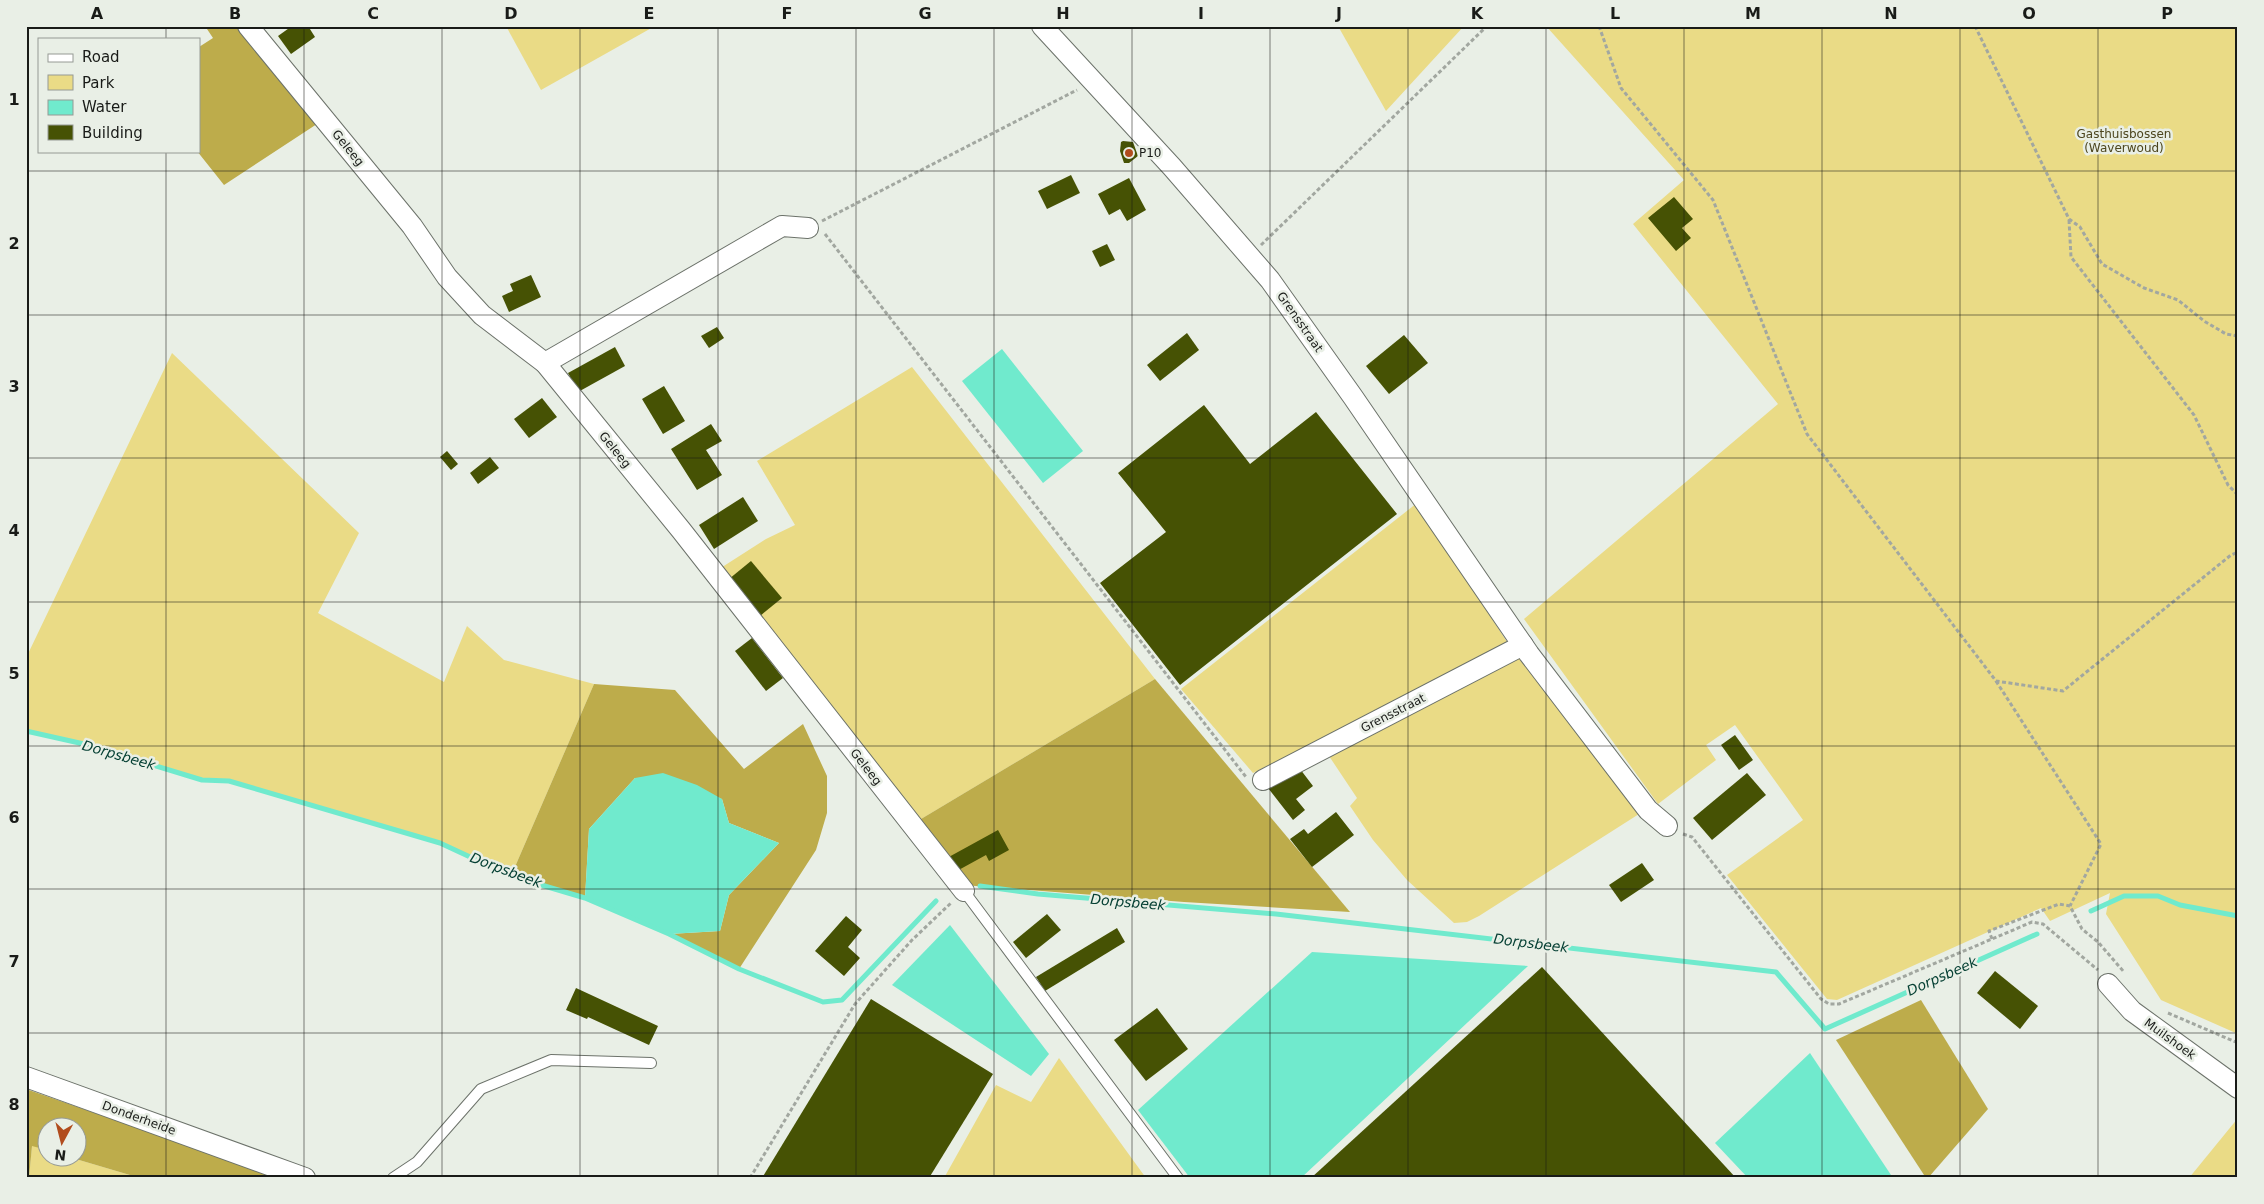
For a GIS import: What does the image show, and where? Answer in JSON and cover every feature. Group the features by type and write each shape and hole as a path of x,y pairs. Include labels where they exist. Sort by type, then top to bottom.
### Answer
{"street":[{"name":"Geleeg","path":"248,26 412,226 447,276 482,316 545,363 680,530 964,891"},
{"name":"Grensstraat","path":"1042,26 1172,167 1270,280 1523,645 1648,810 1667,826"},
{"path":"545,363 782,226 808,228"},
{"name":"Grensstraat","path":"1263,780 1523,645"},
{"name":"Muilshoek","path":"2108,984 2132,1011 2238,1088"},
{"name":"Donderheide","path":"26,1077 251,1169 304,1178"}],"lane":[{"path":"964,891 1178,1178"},
{"path":"393,1178 417,1162 481,1089 550,1060 650,1063"}],"path":[{"path":"1249,256 1487,26"},
{"path":"1599,26 1621,88 1713,200 1807,434 1996,681 2101,844 2070,906"},
{"path":"1975,26 2068,219 2072,257 2194,415 2228,485 2238,495"},
{"path":"808,228 1092,82"},
{"path":"2068,219 2080,227 2102,264 2144,288 2178,300 2204,321 2226,334 2238,336"},
{"path":"808,228 825,234 1247,777 1263,780"},
{"path":"1996,681 2063,691 2238,552"},
{"path":"1667,826 1692,837 1821,999 1829,1004 1838,1004 2032,922 2043,924 2108,978 2108,984 2127,976 2098,942 2082,929 2070,906"},
{"path":"750,1178 856,1004 912,940 964,891"},
{"path":"1992,939 1989,931 2059,904 2070,906"},
{"path":"2167,1012 2238,1043"}],"green space":[{"path":"506,26 655,26 541,90"},
{"path":"1338,26 1464,26 1386,111"},
{"name":"Gasthuisbossen (Waverwoud)","path":"1546,26 2238,26 2238,1034 2161,1000 2106,914 2110,893 2050,921 2041,908 1837,1000 1827,999 1727,875 1803,820 1735,725 1706,745 1716,760 1658,804 1524,619 1778,404 1633,224 1684,180"},
{"path":"172,353 359,533 318,613 444,682 467,626 504,660 594,684 511,876 440,843 229,781 202,780 84,744 26,731 26,658"},
{"path":"912,367 1155,679 916,822 716,571 766,539 795,525 757,461"},
{"path":"1417,503 1509,645 1253,773 1181,689"},
{"path":"1520,656 1639,814 1479,916 1467,922 1454,923 1407,880 1373,840 1350,806 1357,798 1327,753"},
{"path":"1059,1058 1146,1178 944,1178 996,1085 1031,1102"},
{"path":"2238,1118 2238,1178 2189,1178"},
{"path":"32,1145 38,1147 38,1166 88,1166 88,1163 140,1178 29,1178"}],"shaded area":[{"path":"205,26 241,26 320,122 224,185 198,152 200,152 200,46 213,38"},
{"path":"1155,679 1350,912 1184,902 963,885 916,822"},
{"path":"594,684 675,690 744,769 803,724 827,776 827,813 816,850 739,969 669,934 720,931 729,895 779,843 729,823 722,799 635,778 589,829 585,898 511,876"},
{"path":"1921,1000 1988,1109 1928,1178 1926,1178 1836,1040"},
{"path":"26,1089 281,1178 140,1178 88,1163 88,1116 38,1116 38,1148 32,1146 29,1178 26,1178"}],"water":[{"path":"1002,349 1083,451 1043,483 962,381"},
{"path":"663,773 697,785 722,799 729,823 779,843 729,895 720,931 669,934 585,898 589,829 635,778"},
{"path":"950,925 1049,1054 1031,1076 892,985"},
{"path":"1312,952 1528,966 1301,1178 1190,1178 1138,1110"},
{"path":"1810,1053 1893,1178 1748,1178 1715,1143"}],"building":[{"path":"292,26 308,26 315,37 291,54 278,36"},
{"name":"P10","path":"1121,142 1133,142 1138,156 1129,163 1124,163 1120,151"},
{"path":"1071,175 1080,193 1047,209 1038,191"},
{"path":"1129,178 1146,210 1127,221 1120,209 1109,215 1098,194"},
{"path":"1674,197 1693,219 1682,228 1691,238 1676,251 1648,218"},
{"path":"1107,244 1115,260 1100,267 1092,251"},
{"path":"531,275 541,297 509,312 502,296 513,291 510,284"},
{"path":"717,327 724,338 709,348 701,336"},
{"path":"1187,333 1199,350 1160,381 1147,365"},
{"path":"1404,335 1428,363 1389,394 1366,366"},
{"path":"615,347 625,366 578,392 568,373"},
{"path":"664,386 685,421 663,434 642,399"},
{"path":"542,398 557,417 529,438 514,419"},
{"path":"1204,405 1250,464 1316,412 1397,514 1180,685 1100,583 1166,532 1118,473"},
{"path":"711,424 722,441 706,450 722,475 697,490 671,449"},
{"path":"447,451 458,464 451,470 440,457"},
{"path":"490,457 499,468 478,484 470,473"},
{"path":"743,497 758,521 714,549 699,525"},
{"path":"751,561 782,598 760,616 729,579"},
{"path":"752,638 783,678 766,691 735,651"},
{"path":"1735,735 1753,760 1739,770 1721,745"},
{"path":"1297,765 1313,786 1296,799 1305,810 1293,820 1268,788"},
{"path":"1747,773 1766,795 1712,840 1693,818"},
{"path":"1336,812 1354,835 1312,867 1290,839 1304,829 1308,834"},
{"path":"998,830 1009,850 989,861 986,855 955,872 947,858"},
{"path":"1642,863 1654,880 1621,902 1609,885"},
{"path":"1047,914 1061,930 1026,958 1013,942"},
{"path":"846,916 862,930 848,947 860,958 844,976 815,951"},
{"path":"1117,928 1125,942 1045,991 1036,977"},
{"path":"1542,967 1736,1178 1311,1178"},
{"path":"1995,971 2038,1006 2020,1029 1977,993"},
{"path":"576,988 658,1026 649,1045 588,1017 587,1019 566,1010"},
{"path":"871,999 993,1074 929,1178 762,1178"},
{"path":"1157,1008 1188,1049 1146,1081 1114,1040"}],"waterway":[{"name":"Dorpsbeek","path":"26,731 84,744 202,780 229,781 440,843 511,876 585,898 669,934 739,969 823,1002 842,1000 936,901"},
{"name":"Dorpsbeek","path":"980,886 1038,894 1276,914 1776,972 1825,1029 2037,934"},
{"name":"Dorpsbeek","path":"2091,911 2124,896 2158,896 2180,905 2238,916"}],"place":[{"name":"P10","path":"1129,153"}]}
